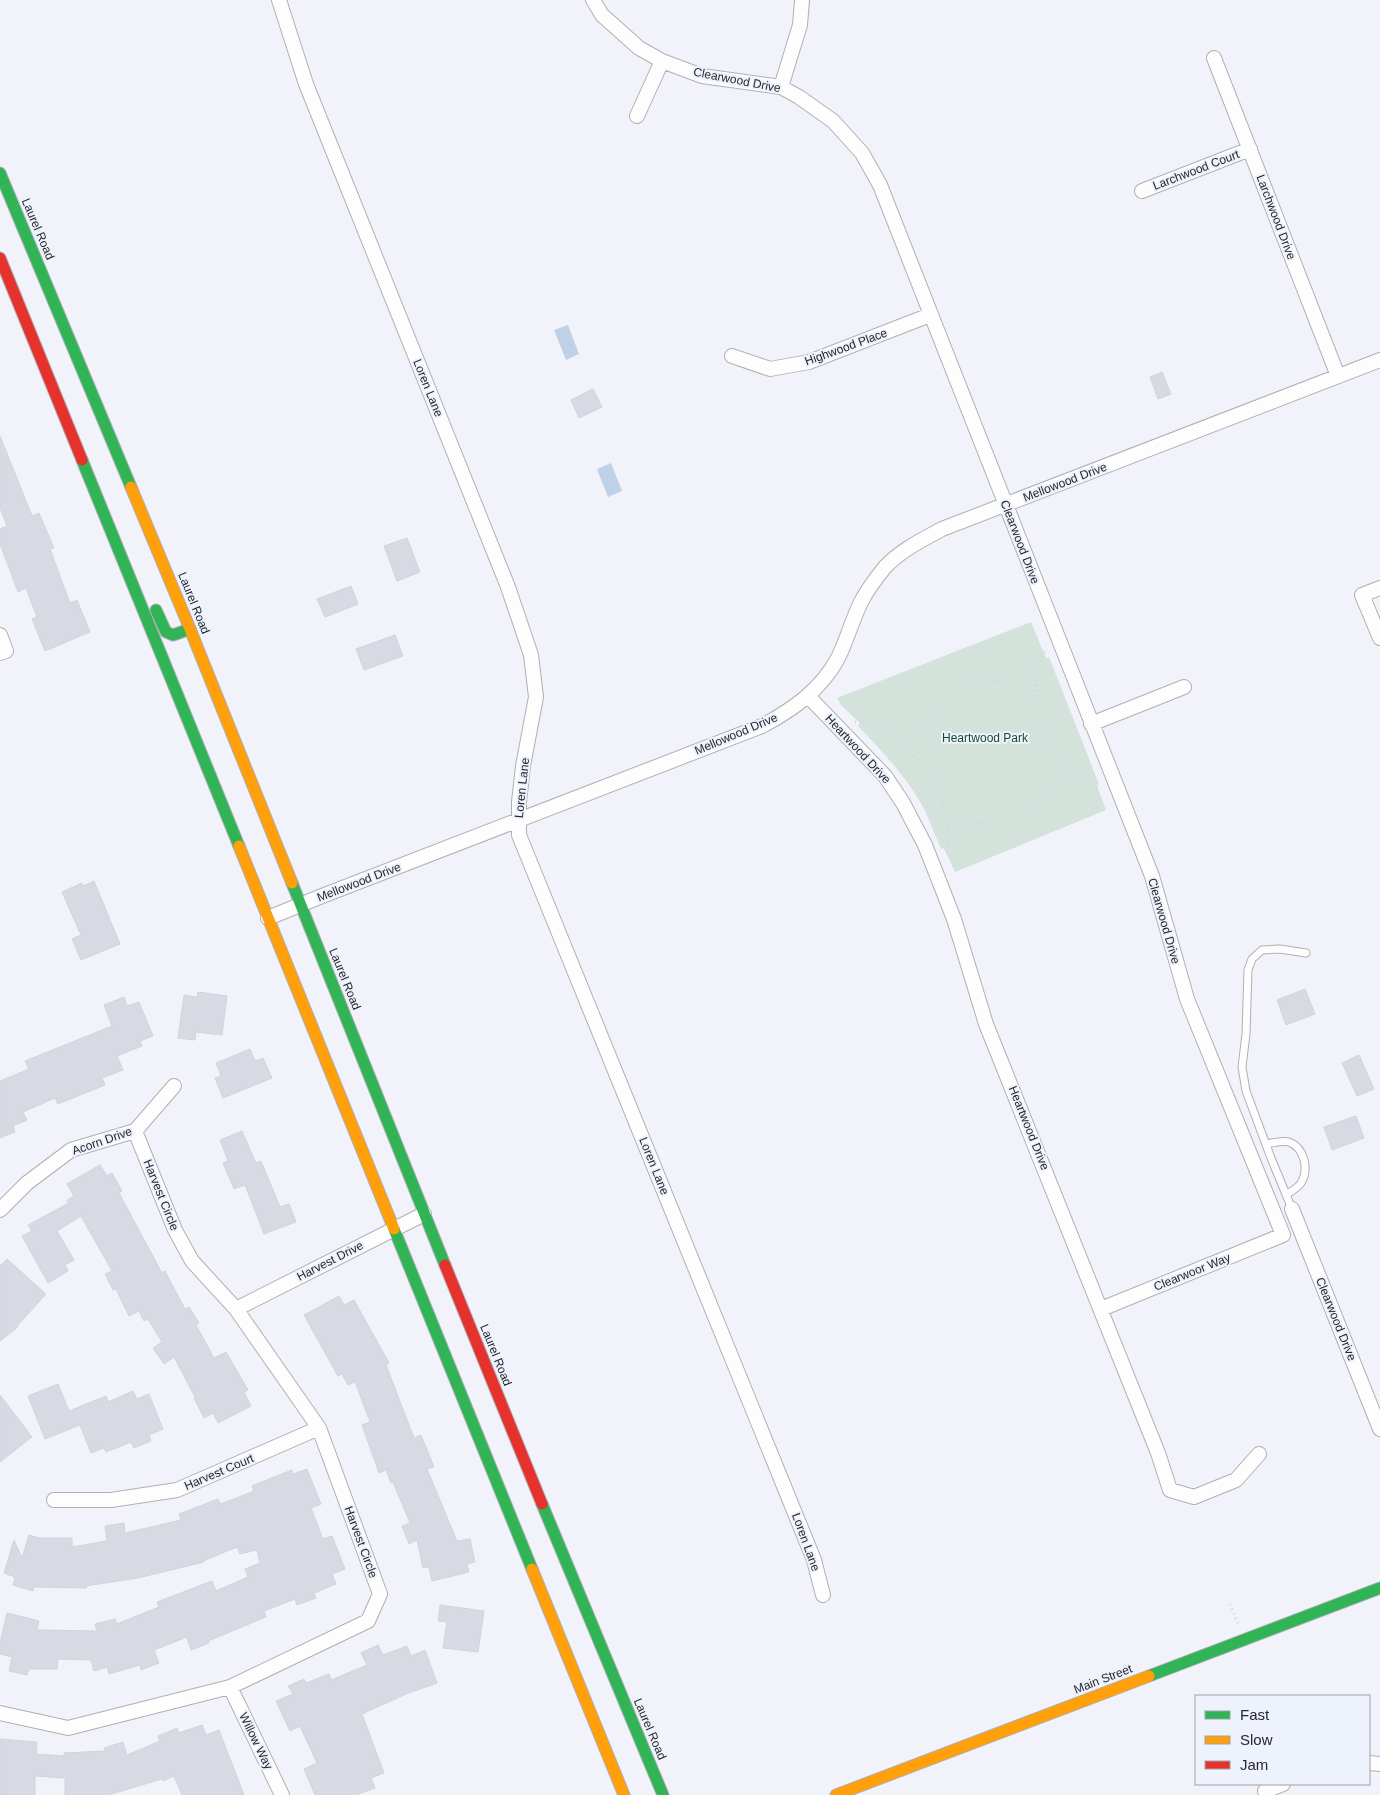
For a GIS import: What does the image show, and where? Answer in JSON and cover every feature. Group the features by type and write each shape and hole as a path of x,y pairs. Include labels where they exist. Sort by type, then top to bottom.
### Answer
{"main road":[{"name":"Laurel Road","path":"0,173 190,629 501,1405 663,1795"},
{"path":"0,258 624,1795"},
{"path":"128,573 152,601 166,632 173,635 190,629"},
{"name":"Main Street","path":"836,1795 1380,1588"}],"street":[{"name":"Loren Lane","path":"279,0 306,84 508,587 532,655 536,697 523,766 519,835 814,1560 823,1595"},
{"name":"Clearwood Drive","path":"593,0 602,15 638,48 662,61 702,76 781,87 833,121 862,153 880,184 1152,876 1187,999 1283,1235"},
{"path":"781,87 800,25 802,0"},
{"name":"Larchwood Drive","path":"1214,58 1338,376"},
{"path":"637,116 662,61"},
{"name":"Larchwood Court","path":"1142,191 1250,149"},
{"name":"Highwood Place","path":"732,356 770,368 809,362 930,315"},
{"name":"Mellowood Drive","path":"268,918 762,726 781,716 808,696 824,679 838,658 862,600 886,567 911,545 942,529 1380,360"},
{"path":"1380,588 1362,596 1380,638"},
{"path":"0,635 3,652"},
{"path":"1091,724 1184,687"},
{"name":"Heartwood Drive","path":"808,696 885,776 903,803 925,845 954,919 986,1024 1101,1308 1158,1453 1170,1490 1194,1497 1202,1494 1236,1480 1259,1454"},
{"name":"Acorn Drive","path":"0,1210 26,1183 71,1150 135,1131 174,1086"},
{"name":"Harvest Circle","path":"0,1713 68,1728 230,1687 368,1621 380,1594 319,1428 236,1309 192,1261 175,1230 135,1131"},
{"name":"Clearwood Drive","path":"1292,1209 1380,1429"},
{"name":"Harvest Drive","path":"236,1309 424,1214"},
{"name":"Clearwoor Way","path":"1101,1308 1283,1235"},
{"name":"Harvest Court","path":"54,1500 111,1500 177,1490 319,1428"},
{"name":"Willow Way","path":"230,1687 282,1795"},
{"path":"1265,1790 1280,1785"}],"lane":[{"path":"1292,1209 1246,1091 1242,1067 1246,1034 1248,970 1252,960 1262,950 1280,949 1306,954"},
{"path":"1266,1144 1289,1142 1297,1147 1302,1154 1305,1164 1304,1175 1300,1184 1286,1195"}],"path":[{"path":"1045,652 1040,658 1035,671 1038,701 1043,723 1051,742 1076,779 1100,789"},
{"path":"899,739 918,729 951,690 974,682 1012,681 1035,671"},
{"path":"856,722 862,721 899,739 930,774 942,804 949,832 947,849 944,852"},
{"path":"949,832 970,822 999,822 1014,819 1030,811 1054,787 1076,779"}],"green space":[{"name":"Heartwood Park","path":"1031,622 1046,658 1049,657 1099,784 1097,786 1106,810 955,872 944,848 941,849 919,800 890,761 858,726 860,723 841,705 837,698"}],"water":[{"path":"568,325 579,354 566,360 554,330"},
{"path":"611,463 622,491 608,497 597,469"}],"building":[{"path":"1162,372 1171,394 1158,399 1150,377"},
{"path":"593,389 602,407 579,418 571,400"},
{"path":"0,436 32,516 39,513 54,548 50,549 70,603 77,600 90,632 45,651 32,619 37,617 26,588 18,592 0,544 0,529 7,526 0,508"},
{"path":"407,538 420,572 397,581 384,546"},
{"path":"351,586 358,604 325,617 317,599"},
{"path":"395,635 403,656 364,670 356,649"},
{"path":"94,881 120,944 81,960 72,939 81,935 62,892 82,883 83,886"},
{"path":"1305,989 1315,1014 1286,1025 1277,1000"},
{"path":"198,992 227,996 222,1035 196,1032 195,1040 178,1038 184,995 197,997"},
{"path":"124,997 127,1006 139,1002 153,1036 140,1041 142,1046 117,1056 123,1070 102,1078 105,1085 58,1104 55,1098 23,1112 27,1120 13,1126 15,1132 0,1138 0,1081 29,1069 25,1061 112,1026 104,1005"},
{"path":"250,1049 255,1061 263,1058 272,1078 223,1098 215,1078 221,1076 216,1063"},
{"path":"1359,1055 1374,1089 1357,1096 1342,1063"},
{"path":"1356,1116 1364,1138 1332,1150 1324,1127"},
{"path":"242,1131 256,1163 261,1161 280,1207 289,1204 296,1222 264,1234 245,1185 234,1189 223,1163 228,1161 220,1140"},
{"path":"100,1165 107,1176 112,1173 122,1191 119,1193 162,1273 165,1271 185,1309 189,1307 199,1323 196,1325 214,1358 226,1352 248,1390 244,1392 251,1406 218,1423 213,1413 204,1418 174,1357 164,1364 153,1348 162,1342 148,1319 144,1321 139,1311 129,1316 116,1289 113,1290 105,1274 112,1271 81,1216 57,1231 74,1260 65,1265 68,1271 48,1283 22,1236 32,1231 28,1225 69,1203 67,1200 74,1196 67,1184"},
{"path":"7,1259 46,1294 18,1327 0,1341 0,1266"},
{"path":"339,1296 344,1305 354,1300 389,1363 386,1365 414,1438 421,1435 434,1467 427,1469 457,1541 470,1539 475,1562 467,1564 469,1572 432,1581 429,1567 423,1568 417,1540 409,1544 402,1526 410,1523 386,1470 379,1473 362,1425 370,1422 355,1382 348,1385 342,1374 338,1376 304,1315"},
{"path":"58,1384 69,1411 106,1396 108,1402 133,1391 137,1399 149,1394 163,1429 149,1435 151,1441 134,1448 131,1442 106,1452 104,1448 91,1453 80,1425 45,1439 28,1396"},
{"path":"0,1395 32,1437 0,1462"},
{"path":"307,1469 321,1504 311,1508 323,1539 332,1536 345,1569 332,1574 336,1584 314,1593 316,1598 297,1605 295,1599 264,1611 266,1617 191,1650 187,1637 154,1650 159,1663 141,1670 140,1665 109,1674 107,1667 94,1671 91,1660 58,1659 57,1669 29,1669 27,1675 9,1671 12,1657 0,1654 0,1643 7,1613 39,1621 37,1630 97,1631 95,1624 115,1619 117,1624 159,1607 157,1602 212,1581 216,1591 248,1577 245,1569 260,1563 257,1550 240,1554 237,1547 204,1562 138,1578 86,1586 86,1588 34,1587 33,1591 13,1585 15,1577 4,1573 14,1540 22,1558 29,1535 39,1538 72,1538 72,1547 107,1541 105,1526 124,1523 125,1533 181,1520 179,1514 218,1499 221,1504 254,1491 252,1486 274,1477 292,1470 293,1474"},
{"path":"440,1605 484,1611 478,1652 443,1648 447,1622 438,1621"},
{"path":"378,1645 383,1655 407,1646 411,1656 425,1650 437,1683 406,1694 362,1714 384,1773 371,1778 375,1788 356,1795 315,1795 304,1769 317,1763 300,1726 290,1731 276,1701 293,1694 288,1686 304,1679 306,1683 329,1674 331,1680 367,1665 361,1653"},
{"path":"202,1725 206,1735 219,1730 244,1795 182,1795 174,1776 163,1781 162,1779 108,1795 65,1795 65,1778 35,1776 35,1795 0,1795 0,1739 37,1742 36,1754 64,1756 64,1753 105,1751 104,1748 123,1742 127,1755 160,1741 158,1736 177,1728 179,1733"}],"traffic: fast":[{"path":"0,173 131,487"},
{"path":"82,460 239,846"},
{"path":"156,610 166,632 173,635 190,629"},
{"path":"292,883 445,1265"},
{"path":"394,1229 532,1569"},
{"path":"542,1504 663,1795"},
{"path":"1149,1676 1380,1588"}],"traffic: slow":[{"path":"131,487 292,883"},
{"path":"239,846 394,1229"},
{"path":"532,1569 624,1795"},
{"path":"836,1795 1149,1676"}],"traffic: jam":[{"path":"0,258 82,460"},
{"path":"445,1265 542,1504"}]}
